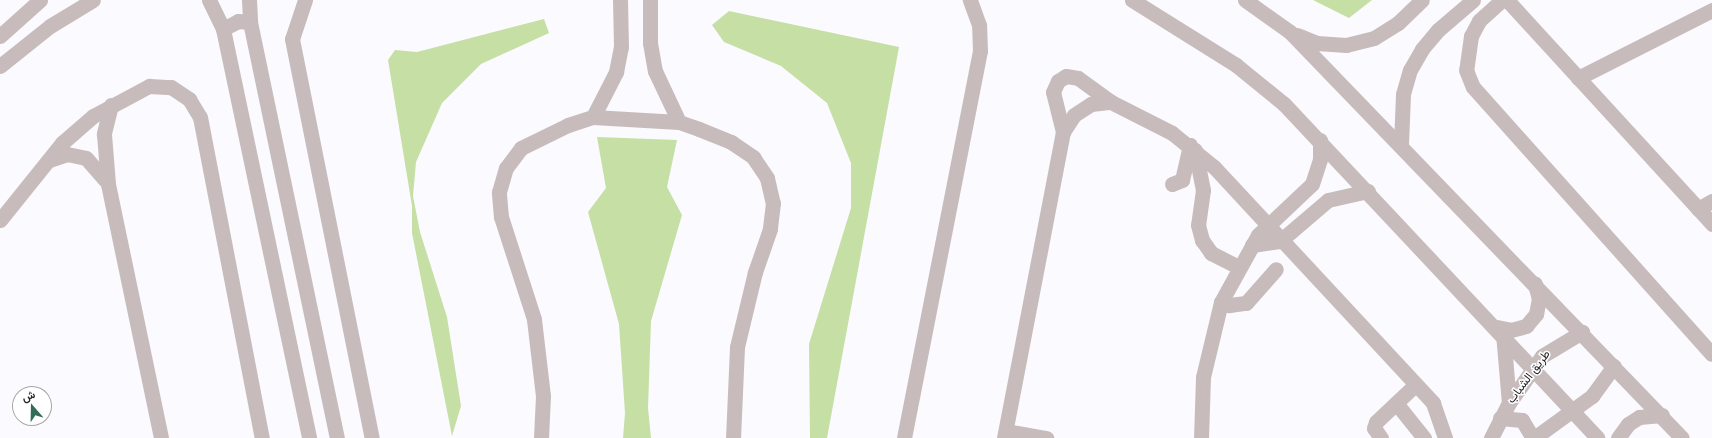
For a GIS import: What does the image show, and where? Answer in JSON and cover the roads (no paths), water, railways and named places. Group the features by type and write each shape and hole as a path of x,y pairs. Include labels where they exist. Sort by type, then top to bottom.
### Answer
{"street":[{"path":"0,36 40,0"},
{"path":"0,66 50,26 93,0"},
{"path":"209,0 223,29 309,438"},
{"path":"249,0 250,22 337,438"},
{"path":"305,0 295,21 292,39 372,438"},
{"path":"593,117 616,72 621,46 620,0"},
{"path":"650,0 650,43 655,71 679,122"},
{"path":"904,438 980,51 979,25 970,0"},
{"path":"1132,0 1236,65 1320,140 1500,330 1598,438"},
{"path":"1245,0 1290,32 1401,144 1534,284 1662,415 1682,438"},
{"path":"1290,32 1317,43 1346,45 1374,38 1398,23 1422,0"},
{"path":"1401,144 1403,94 1410,70 1422,49 1438,30 1473,0"},
{"path":"1502,0 1479,21 1471,36 1466,70 1473,87 1712,354"},
{"path":"1507,0 1712,224"},
{"path":"1578,78 1712,10"},
{"path":"223,29 233,22 250,22"},
{"path":"1063,132 1054,92 1058,81 1066,76 1078,78 1111,102 1145,116 1192,147 1433,403 1445,438"},
{"path":"0,220 77,128 111,105 149,86 160,85 181,92 196,107 262,438"},
{"path":"1046,438 1005,434 1063,132 1074,115 1091,104 1111,102"},
{"path":"111,105 104,134 108,184 161,438"},
{"path":"541,438 542,381 534,319 501,217 499,192 506,168 521,148 562,127 593,117 679,122 732,142 753,157 767,178 774,203 770,229 755,272 737,346 733,438"},
{"path":"1201,438 1203,377 1221,302 1238,267 1252,245 1267,227 1312,184 1320,159 1320,140"},
{"path":"1172,184 1182,180 1192,147"},
{"path":"1192,147 1204,190 1198,225 1202,240 1211,253 1238,267"},
{"path":"49,160 67,154 86,158 95,163 108,184"},
{"path":"1252,245 1280,241 1328,200 1368,190"},
{"path":"1698,209 1712,201"},
{"path":"1221,302 1229,305 1246,303 1276,269"},
{"path":"1500,330 1511,330 1526,326 1536,314 1539,299 1534,284"},
{"path":"1500,330 1509,403"},
{"name":"طريق الشباب","path":"1491,438 1509,403 1534,367 1553,346 1582,332"},
{"path":"1500,418 1522,420 1533,438 1601,388 1614,366"},
{"path":"1380,438 1374,428 1376,422 1415,385"},
{"path":"1396,403 1424,438"},
{"path":"1618,438 1628,424 1639,417 1662,415"}]}
